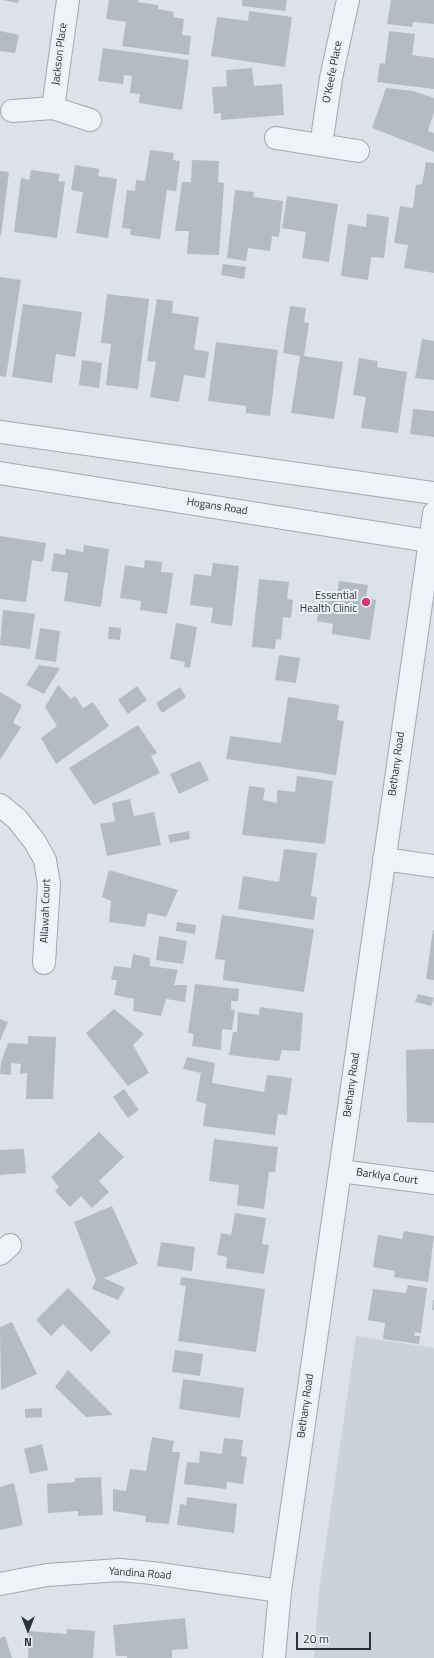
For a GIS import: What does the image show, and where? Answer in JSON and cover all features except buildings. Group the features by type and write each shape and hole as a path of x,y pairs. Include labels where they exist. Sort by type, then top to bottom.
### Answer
{"street":[{"name":"Jackson Place","path":"53,108 68,0"},
{"name":"O'Keefe Place","path":"321,145 331,78 348,0"},
{"path":"12,110 53,108 90,120"},
{"path":"276,138 358,151"},
{"path":"0,432 434,493"},
{"name":"Hogans Road","path":"0,472 432,542"},
{"name":"Bethany Road","path":"274,1658 280,1591 384,859 432,542 434,513"},
{"name":"Allawah Court","path":"0,805 17,819 35,842 45,860 49,884 44,963"},
{"path":"384,859 434,866"},
{"name":"Barklya Court","path":"340,1171 434,1183"},
{"name":"Yandina Road","path":"0,1584 47,1575 120,1570 280,1591"}],"shaded area":[{"path":"356,1336 434,1348 434,1658 314,1658 319,1590"}],"place":[{"name":"Essential Health Clinic","path":"366,602"}]}
